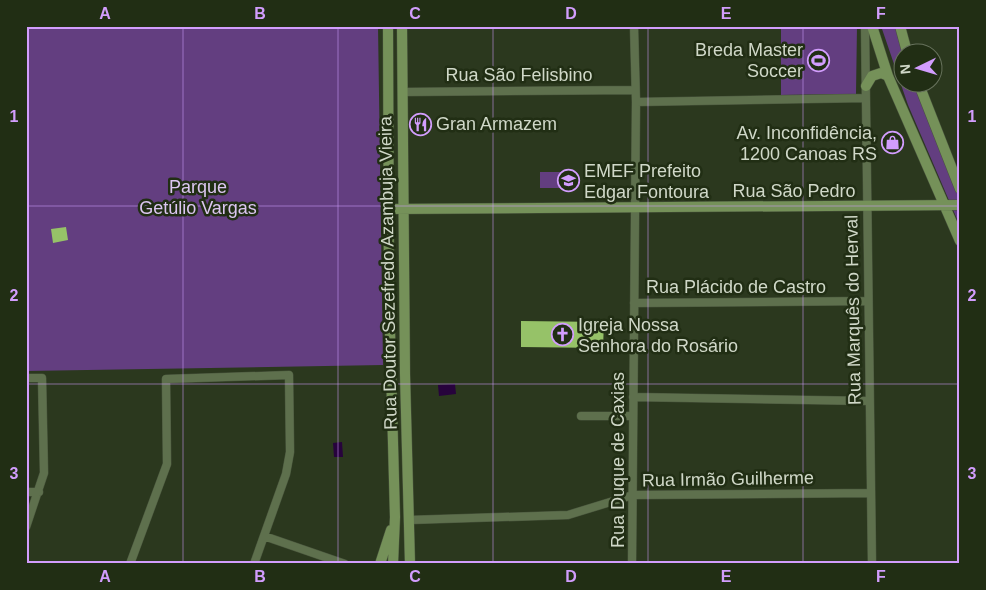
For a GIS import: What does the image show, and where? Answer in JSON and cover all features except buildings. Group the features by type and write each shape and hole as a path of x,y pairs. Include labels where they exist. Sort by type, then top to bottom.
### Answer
{"main road":[{"name":"Rua Doutor Sezefredo Azambuja Vieira","path":"388,26 389,210 395,517 393,564"},
{"name":"Rua Doutor Sezefredo Azambuja Vieira","path":"402,26 403,209 410,564"},
{"path":"872,26 888,76 960,241"},
{"path":"900,26 904,42"},
{"path":"866,86 872,76 881,73 888,76"},
{"path":"922,92 960,189"},
{"name":"Rua São Pedro","path":"389,210 960,205"},
{"name":"Rua Doutor Sezefredo Azambuja Vieira","path":"380,564 395,517"}],"street":[{"name":"Rua Duque de Caxias","path":"632,564 636,102 634,26"},
{"name":"Rua Marquês do Herval","path":"865,26 872,564"},
{"name":"Rua São Felisbino","path":"403,92 635,90"},
{"path":"636,102 866,98"},
{"name":"Rua Plácido de Castro","path":"634,302 868,301"},
{"path":"130,564 167,464 166,378 289,375 289,460 286,474 254,564"},
{"path":"26,378 42,378 44,473 26,527"},
{"path":"633,397 869,401"},
{"path":"581,416 633,416"},
{"path":"26,492 39,492"},
{"name":"Rua Irmão Guilherme","path":"409,520 568,516 633,495 870,493"},
{"path":"264,536 345,564"}],"green space":[{"name":"Parque Getúlio Vargas","path":"26,26 378,26 383,365 26,371"},
{"name":"Breda Master Soccer","path":"781,26 857,26 856,94 781,95"},
{"path":"881,26 896,26 900,42 894,42 894,64"},
{"path":"904,92 918,92 960,195 960,226"},
{"path":"540,172 573,172 573,188 540,188"}],"shaded area":[{"path":"455,384 456,394 439,396 438,385"},
{"path":"342,442 343,457 334,457 333,443"}],"place":[{"name":"Breda Master Soccer","path":"819,60"},
{"name":"Gran Armazem","path":"420,124"},
{"name":"Av. Inconfidência, 1200 Canoas RS","path":"893,143"},
{"name":"EMEF Prefeito Edgar Fontoura","path":"568,181"},
{"name":"Igreja Nossa Senhora do Rosário","path":"562,335"}]}
